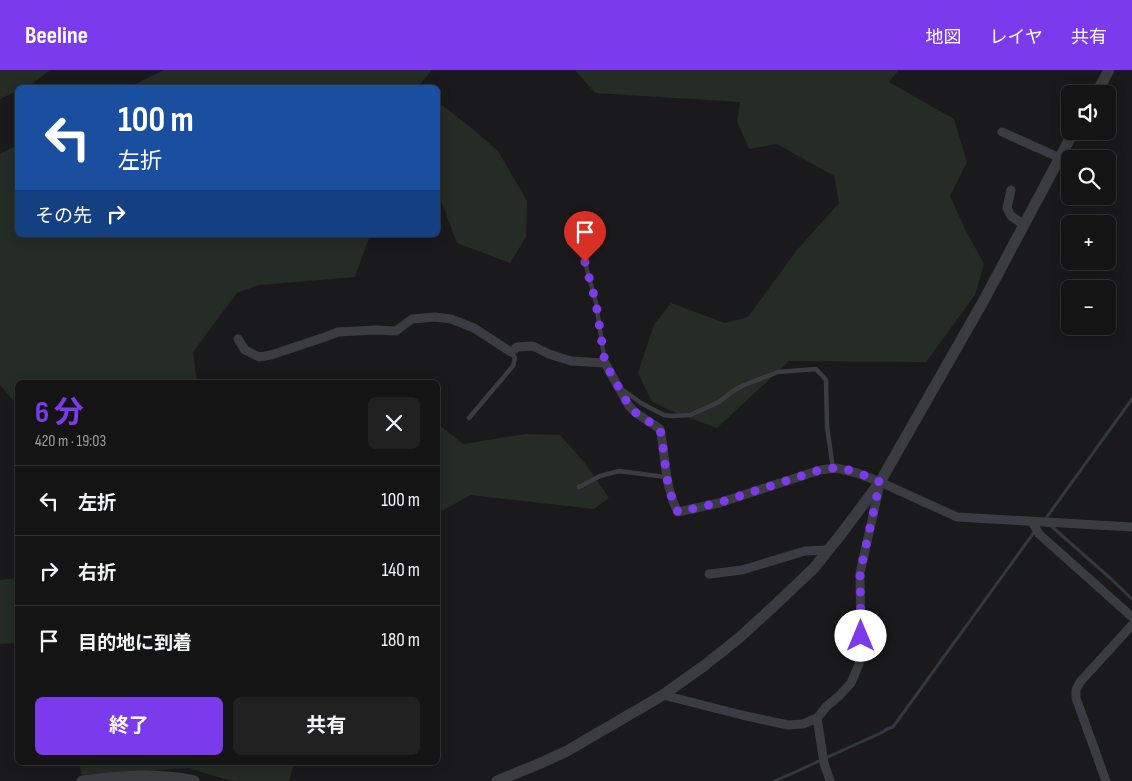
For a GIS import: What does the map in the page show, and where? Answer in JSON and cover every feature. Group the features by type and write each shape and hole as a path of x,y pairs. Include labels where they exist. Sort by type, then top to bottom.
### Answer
{"street":[{"path":"1099,85 1104,72"},
{"path":"1002,132 1060,158"},
{"path":"497,781 567,750 663,694 739,638 814,568 880,482 984,300 1069,140"},
{"path":"1011,190 1007,208 1011,216 1024,225"},
{"path":"238,338 245,350 259,357 271,355 338,332 396,331 412,319 436,317 451,319 474,328 511,352 517,347 532,346 570,361 605,363 629,406 660,429 664,447 666,478 673,504 678,512 718,503 820,470 832,469 857,472 957,517 1132,527"},
{"path":"663,694 788,725 803,724 817,718 827,706 840,696 851,684 858,664 860,649 860,573 880,482"},
{"path":"1032,522 1039,534 1132,617"},
{"path":"709,574 742,570 805,551 828,550"},
{"path":"1106,781 1076,698 1076,690 1080,682 1132,625"},
{"path":"817,718 824,763 830,781"},
{"path":"85,781 125,776 161,776 194,781"}],"lane":[{"path":"566,232 582,243 596,303 605,363"},
{"path":"469,418 513,366 515,358 511,352"},
{"path":"618,386 641,403 664,415 690,415 719,402 744,385 778,372 816,369 826,380 827,426 832,469"},
{"path":"579,487 600,476 619,471 666,478"}],"shaded area":[{"path":"0,70 50,70 29,85 15,85 15,92 0,99"},
{"path":"164,70 432,70 420,85 133,85"},
{"path":"575,70 899,70 889,82 954,119 967,162 950,196 984,264 975,295 926,362 789,361 717,428 652,402 638,373 654,325 671,303 725,323 748,317 797,250 839,203 834,176 777,144 749,149 737,121 740,102 595,93"},
{"path":"440,104 498,151 527,201 526,237 510,263 457,243 441,201"},
{"path":"15,146 15,237 369,237 355,277 259,285 237,293 193,352 197,380 15,380 15,403 0,385 0,154"},
{"path":"440,426 463,444 526,434 560,435 584,462 609,498 594,509 471,495 440,512"},
{"path":"15,578 15,643 0,644 0,580"},
{"path":"80,765 293,765 289,781 228,780 188,768 82,775"}],"waterway":[{"path":"1044,521 1132,399"},
{"path":"1050,525 1132,599"},
{"path":"775,781 893,727 1035,531"}],"route":[{"path":"585,262 596,303 605,363 629,406 660,429 664,447 666,478 673,504 678,512 718,503 820,470 836,468 857,472 880,482 860,573 861,636"}]}
